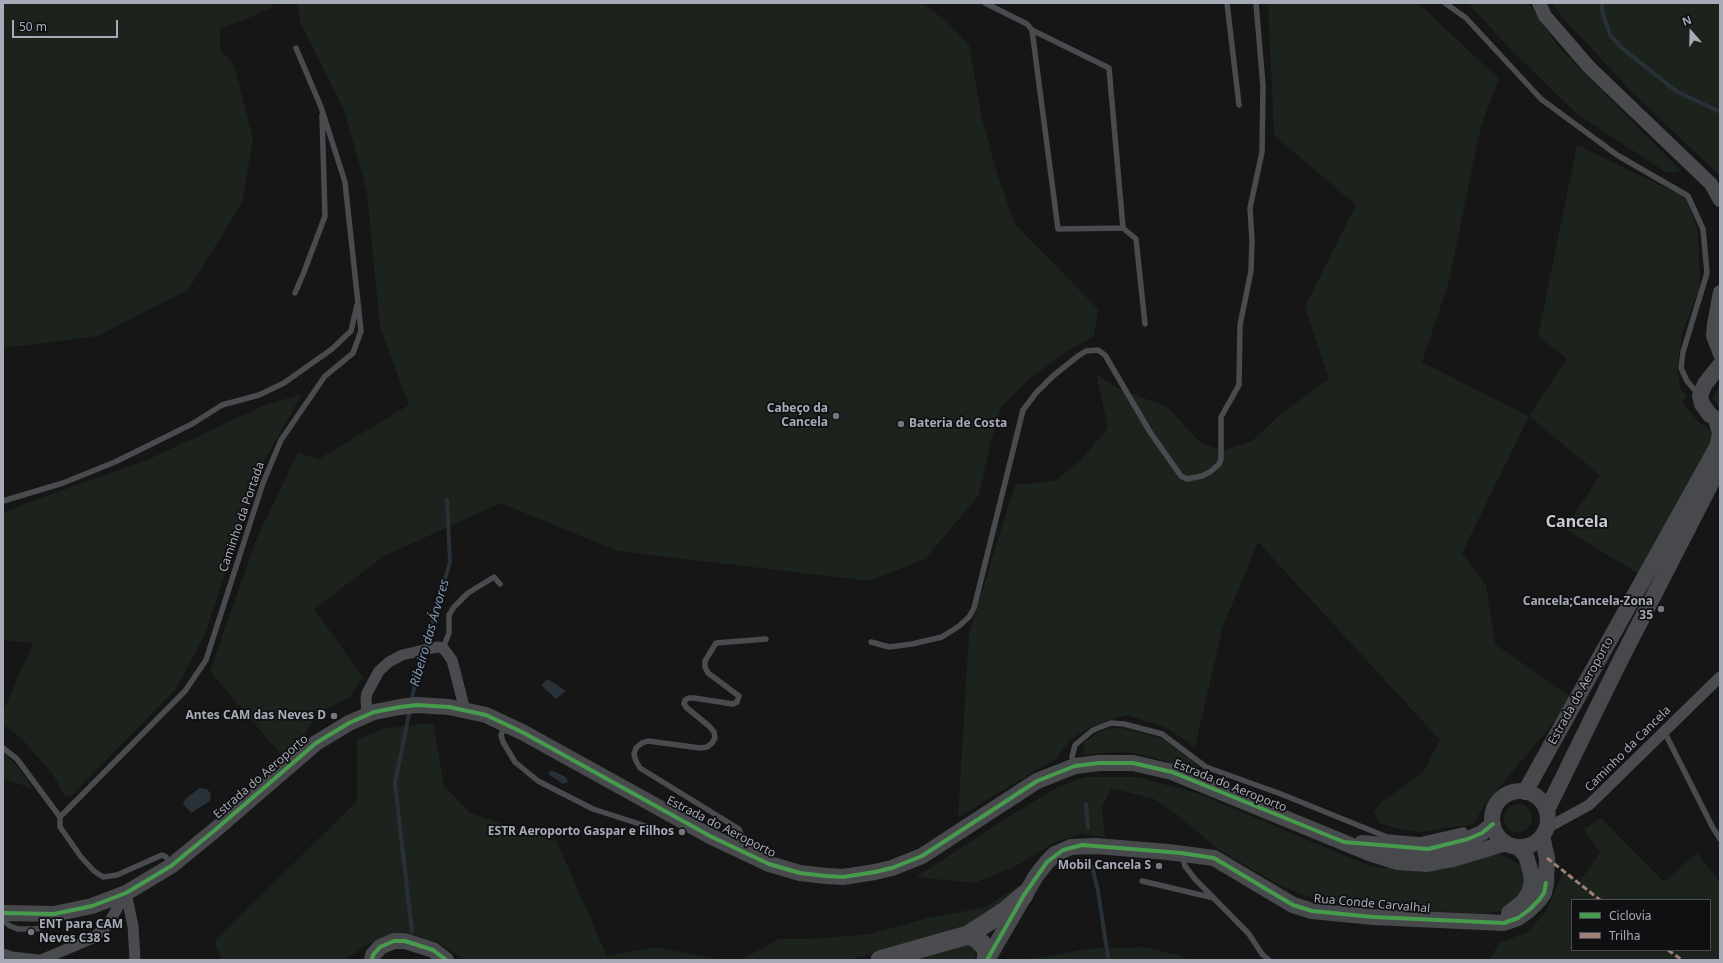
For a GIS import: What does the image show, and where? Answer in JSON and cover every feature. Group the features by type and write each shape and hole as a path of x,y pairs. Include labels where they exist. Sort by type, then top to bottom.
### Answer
{"highway":[{"path":"880,960 968,935 1005,911 1024,895"},
{"path":"968,935 976,938 984,946 987,951 986,960"}],"main road":[{"path":"1718,420 1706,410 1700,396 1705,384 1720,365"},
{"name":"Estrada do Aeroporto","path":"1524,792 1717,447 1720,434 1718,420"},
{"name":"Estrada do Aeroporto","path":"1547,810 1720,466"},
{"name":"Estrada do Aeroporto","path":"3,913 54,914 92,906 126,893 171,866 316,743 349,723 373,714 411,705 440,706 486,715 506,724 736,849 769,864 800,873 843,877 892,868 922,856 1037,781 1075,766 1099,762 1133,763 1172,772 1372,854 1398,862 1427,864 1512,845"},
{"path":"1518,791 1536,796 1547,810 1548,819 1544,832 1536,842 1527,846 1512,845 1496,833 1492,824 1494,810 1501,799 1508,794 1518,791"},
{"name":"Estrada do Aeroporto","path":"1344,842 1428,849 1468,839 1482,832 1492,824"},
{"name":"Rua Conde Carvalhal","path":"986,960 1024,895 1047,862 1055,854 1071,847 1096,846 1181,853 1214,858 1293,905 1312,911 1373,917 1504,923 1518,918 1539,900 1544,893 1547,858 1544,832"},
{"name":"Rua Conde Carvalhal","path":"1485,922 1503,916 1514,909 1523,902 1529,893 1532,882 1531,872 1526,856 1512,845"},
{"path":"372,960 373,955 380,947 394,941 405,942 427,948 438,953 446,960"}],"street":[{"path":"1539,3 1545,16 1589,67 1710,184 1720,200"},
{"path":"1720,292 1713,336 1720,354"},
{"path":"373,714 366,699 367,693 379,671 389,662 402,655 431,647 443,648 452,660 464,710"},
{"name":"Caminho da Cancela","path":"1544,832 1589,805 1720,677"},
{"path":"41,960 93,938 107,926 126,893"},
{"path":"126,893 133,926 135,960"},
{"path":"3,954 12,957 38,960"}],"lane":[{"path":"985,3 1027,24 1032,30 1109,68 1123,228"},
{"path":"1227,3 1239,104"},
{"path":"871,642 889,647 912,644 942,636 959,626 969,617 974,608 1023,410 1036,393 1053,376 1086,351 1098,350 1105,355 1150,432 1181,476 1187,479 1202,476 1210,472 1219,464 1221,459 1221,417 1240,385 1240,325 1251,271 1252,241 1250,208 1262,152 1263,86 1256,3"},
{"path":"1445,3 1466,18 1541,99 1617,155 1688,196 1703,229 1707,273 1683,352 1681,368 1687,381 1700,396"},
{"path":"1032,30 1058,229 1123,228 1136,238 1145,324"},
{"name":"Caminho da Portada","path":"60,817 185,691 206,660 263,483 281,440 326,376 353,353 362,331 345,182 322,107 296,48"},
{"path":"295,293 325,216 322,107"},
{"path":"3,501 70,480 192,424 222,405 259,395 284,383 332,349 351,331 358,301"},
{"path":"443,648 449,633 449,615 454,607 468,593 494,577 500,584"},
{"path":"736,849 742,837 739,829 640,768 634,754 636,748 642,743 648,741 700,748 707,747 712,744 715,738 714,732 710,726 687,708 684,704 685,700 694,698 733,704 737,702 739,696 708,672 705,667 705,661 716,643 766,639"},
{"path":"1075,766 1072,757 1075,745 1093,730 1111,723 1124,724 1162,734 1206,767 1281,794 1387,837 1420,840 1464,830 1468,839"},
{"path":"506,724 501,735 503,742 515,762 538,781 593,809 655,829"},
{"path":"1664,731 1720,839"},
{"path":"3,748 18,759 60,817 60,827 94,871 103,877 117,875 162,855 166,857 171,866"},
{"path":"1181,853 1186,866 1214,898 1249,934 1262,954 1269,960"},
{"path":"1142,881 1214,898"},
{"path":"3,920 10,926 18,929 37,929 70,911"}],"shaded area":[{"path":"3,3 276,3 269,9 220,28 220,49 234,65 253,138 242,203 188,290 98,336 3,348"},
{"path":"297,3 922,3 946,21 969,45 982,119 998,176 1015,224 1098,309 1094,336 1064,353 1030,378 1001,408 991,441 979,495 925,559 869,581 617,551 501,503 384,556 314,609 363,677 349,698 319,712 302,738 282,756 210,671 258,535 298,453 319,459 409,405 380,328 367,192 344,110 301,24"},
{"path":"1268,3 1418,3 1499,79 1481,126 1448,285 1422,362 1529,416 1462,553 1486,585 1495,644 1573,699 1486,803 1473,824 1420,832 1396,828 1380,823 1374,812 1383,801 1423,772 1440,740 1258,542 1223,626 1195,747 1167,728 1126,715 1091,727 1070,740 1057,758 958,817 969,634 1015,485 1055,481 1080,461 1108,428 1096,374 1117,388 1167,407 1200,442 1222,451 1252,441 1283,412 1329,379 1305,307 1356,205 1274,135"},
{"path":"1468,3 1528,3 1557,45 1681,171 1667,173 1576,113 1513,52"},
{"path":"1552,3 1720,3 1720,176 1633,93 1564,19"},
{"path":"1577,145 1687,198 1697,230 1700,272 1699,289 1682,333 1677,370 1681,390 1687,396 1682,402 1701,425 1706,425 1713,436 1713,441 1639,574 1565,529 1600,475 1529,416 1567,359 1538,336"},
{"path":"1720,384 1720,408 1713,399"},
{"path":"302,394 258,472 205,634 176,689 72,795 65,796 52,773 22,739 3,724 3,712 33,643 3,640 3,513 147,460 265,405"},
{"path":"548,679 566,691 556,699 541,685"},
{"path":"433,723 444,786 470,813 557,842 607,956 655,947 711,958 738,960 465,960 437,942 404,932 375,940 350,956 347,960 221,960 215,941 357,801 357,740 381,729"},
{"path":"1122,728 1163,739 1193,761 1205,775 1150,756 1127,752 1082,754 1085,742 1097,733 1107,729"},
{"path":"3,752 17,766 33,789 3,778"},
{"path":"551,770 566,777 568,782 563,784 548,774"},
{"path":"1085,777 1138,777 1199,794 1369,866 1426,872 1491,854 1501,855 1519,864 1525,877 1521,896 1505,910 1485,914 1386,908 1321,901 1283,887 1219,850 1179,816 1154,799 1111,788 1102,807 1105,837 1082,834 1053,843 1018,865 974,883 916,877 1016,812 1059,787"},
{"path":"200,788 207,789 211,794 210,801 191,813 183,804 186,798"},
{"path":"1518,804 1528,808 1532,818 1528,828 1518,832 1508,828 1504,818 1508,808"},
{"path":"1601,818 1664,882 1697,853 1720,882 1720,960 1489,960 1500,942 1526,933 1546,912 1564,870 1579,882 1600,853 1584,829"},
{"path":"1030,879 1004,905 962,927 879,952 848,960 741,960 779,939 811,939 871,934 931,917 983,908"},
{"path":"963,945 969,945 975,950 976,956 973,960 912,960"},
{"path":"1146,947 1190,960 1013,960 1047,957 1085,949"}],"waterway":[{"path":"1602,3 1602,11 1610,35 1622,48 1676,91 1720,112"},
{"name":"Ribeiro das Árvores","path":"411,702 417,675 450,562 447,500"},
{"name":"Ribeiro das Árvores","path":"410,709 395,783 412,932"},
{"path":"1086,804 1088,828"},
{"path":"1092,866 1098,891 1108,957"}],"marked path":[{"path":"1547,858 1599,899"},
{"path":"1669,951 1682,960"}],"cycle path":[{"path":"3,913 54,914 92,906 126,893 171,866 316,743 349,723 374,712 417,705 449,707 486,715 524,733 710,836 769,864 800,873 826,876 843,877 875,872 892,868 922,856 1037,781 1075,766 1099,763 1133,763 1172,772 1344,842 1428,849 1468,839 1482,833 1493,824"},
{"path":"987,960 1024,895 1047,862 1063,850 1082,845 1181,853 1214,858 1293,905 1312,911 1373,917 1504,923 1518,918 1529,910 1544,893 1546,883"},
{"path":"372,960 373,955 380,947 394,941 405,941 433,950 446,960"}],"place":[{"name":"Cabeço da Cancela","path":"836,416"},
{"name":"Bateria de Costa","path":"901,424"},
{"name":"Cancela;Cancela-Zona 35","path":"1661,609"},
{"name":"Antes CAM das Neves D","path":"334,716"},
{"name":"ESTR Aeroporto Gaspar e Filhos","path":"682,832"},
{"name":"Mobil Cancela S","path":"1159,866"},
{"name":"ENT para CAM Neves C38 S","path":"31,932"}],"district":[{"name":"Cancela","path":"1577,522"}]}
